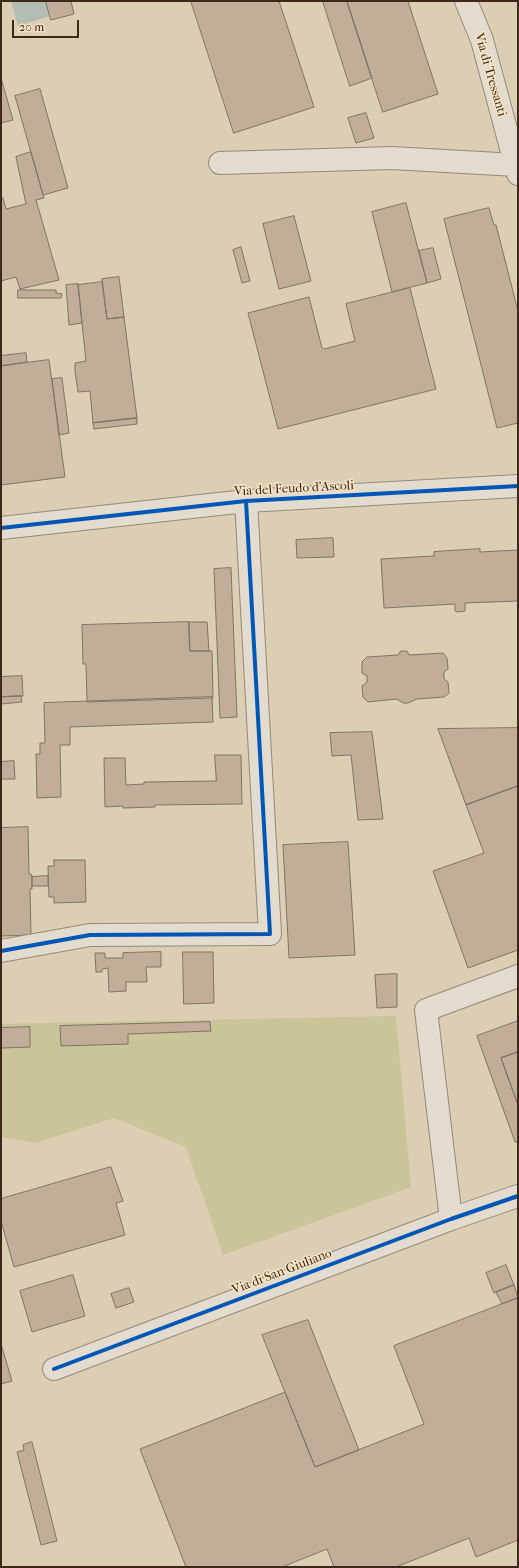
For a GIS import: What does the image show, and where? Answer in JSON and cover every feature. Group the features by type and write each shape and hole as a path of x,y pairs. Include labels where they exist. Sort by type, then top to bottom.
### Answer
{"street":[{"name":"Via di Tressanti","path":"466,1 482,40 517,169"},
{"path":"220,163 392,158 517,169"},
{"name":"Via del Feudo d'Ascoli","path":"1,528 246,500 518,486"},
{"path":"1,951 90,935 270,934 246,500"},
{"path":"451,1219 426,1010 518,976"},
{"name":"Via di San Giuliano","path":"54,1369 451,1219 518,1196"}],"shaded area":[{"path":"11,1 46,1 50,16 18,26"},
{"path":"396,1016 411,1187 223,1255 186,1147 114,1118 36,1143 1,1137 1,1024"}],"building":[{"path":"46,1 71,1 74,14 51,20"},
{"path":"191,1 279,1 314,107 234,133"},
{"path":"323,1 347,1 372,78 350,86"},
{"path":"347,1 408,1 438,94 383,112"},
{"path":"1,78 13,120 1,123"},
{"path":"40,89 68,188 43,195 15,96"},
{"path":"366,113 374,138 356,143 348,118"},
{"path":"31,152 44,198 36,200 59,280 20,289 16,277 1,281 1,198 3,198 6,209 26,204 16,157"},
{"path":"406,203 427,283 392,292 372,212"},
{"path":"489,208 494,225 496,225 518,311 518,423 497,428 444,219"},
{"path":"294,216 311,281 279,289 263,224"},
{"path":"241,247 250,281 242,283 233,250"},
{"path":"433,248 441,279 427,283 419,251"},
{"path":"119,277 124,317 107,319 102,279"},
{"path":"102,282 107,319 124,317 137,418 93,423 90,391 78,392 75,371 75,363 86,361 78,285"},
{"path":"78,284 82,323 69,325 66,285"},
{"path":"410,288 436,389 278,429 248,313 309,297 322,348 324,349 355,341 346,304"},
{"path":"18,290 56,290 56,293 62,294 61,298 18,298"},
{"path":"26,353 27,362 1,366 1,356"},
{"path":"49,360 65,477 1,485 1,366"},
{"path":"62,378 69,433 59,435 52,379"},
{"path":"137,418 137,424 94,429 93,423"},
{"path":"333,538 334,557 297,558 296,540"},
{"path":"480,549 480,552 518,550 518,601 465,603 465,611 458,612 455,611 455,604 384,608 381,559 434,556 434,552"},
{"path":"231,568 237,717 220,718 214,569"},
{"path":"189,622 190,651 212,651 213,698 87,702 86,664 83,664 82,625"},
{"path":"189,622 207,622 209,651 190,651"},
{"path":"401,651 407,651 409,655 443,653 447,658 448,669 444,672 444,679 448,682 449,693 444,697 417,699 408,703 403,703 397,699 368,702 363,697 362,686 367,682 367,676 362,673 362,662 367,657 398,655"},
{"path":"22,676 23,696 1,697 1,677"},
{"path":"21,696 22,702 1,704 1,697"},
{"path":"212,697 213,722 70,727 70,745 60,745 61,797 37,798 36,754 40,754 40,743 45,743 44,703"},
{"path":"518,728 518,786 466,805 438,729"},
{"path":"372,732 383,819 358,820 351,755 332,756 330,733"},
{"path":"215,755 241,755 242,804 155,805 155,807 123,808 123,806 105,807 104,758 125,758 126,785 144,784 144,782 216,781"},
{"path":"14,761 15,779 1,779 1,762"},
{"path":"518,786 518,950 468,968 433,871 484,853 466,805"},
{"path":"28,827 29,874 31,874 32,877 32,889 30,889 31,935 1,936 1,828"},
{"path":"348,842 355,955 289,958 283,845"},
{"path":"54,860 85,860 86,902 54,903 54,897 49,897 48,866 54,866"},
{"path":"48,876 48,886 32,886 32,877"},
{"path":"161,952 161,967 146,967 147,982 126,982 126,991 109,992 108,968 102,969 102,972 96,972 95,953 105,953 105,958 123,958 123,953"},
{"path":"183,952 213,952 214,1003 184,1004"},
{"path":"397,974 397,1007 377,1008 375,975"},
{"path":"518,1021 518,1052 501,1058 518,1105 518,1142 515,1142 477,1036"},
{"path":"210,1022 211,1031 128,1034 128,1044 61,1046 60,1026"},
{"path":"30,1027 30,1047 1,1048 1,1028"},
{"path":"518,1052 518,1105 501,1058"},
{"path":"111,1167 123,1201 116,1203 125,1235 14,1267 1,1221 1,1199"},
{"path":"506,1265 514,1285 494,1293 486,1273"},
{"path":"73,1275 85,1316 32,1332 20,1291"},
{"path":"514,1285 518,1298 502,1304 496,1292"},
{"path":"129,1288 134,1302 116,1308 111,1294"},
{"path":"518,1298 518,1540 476,1557 469,1538 396,1567 334,1567 327,1549 282,1567 186,1567 140,1449 285,1392 315,1467 424,1424 394,1346"},
{"path":"308,1320 359,1450 315,1467 262,1335"},
{"path":"1,1344 12,1381 1,1384"},
{"path":"32,1442 57,1541 41,1545 17,1452 24,1450 23,1445"}],"cycle path":[{"path":"1,528 246,501 518,486"},
{"path":"1,951 90,935 270,934 246,501"},
{"path":"54,1369 451,1219 518,1196"}]}
